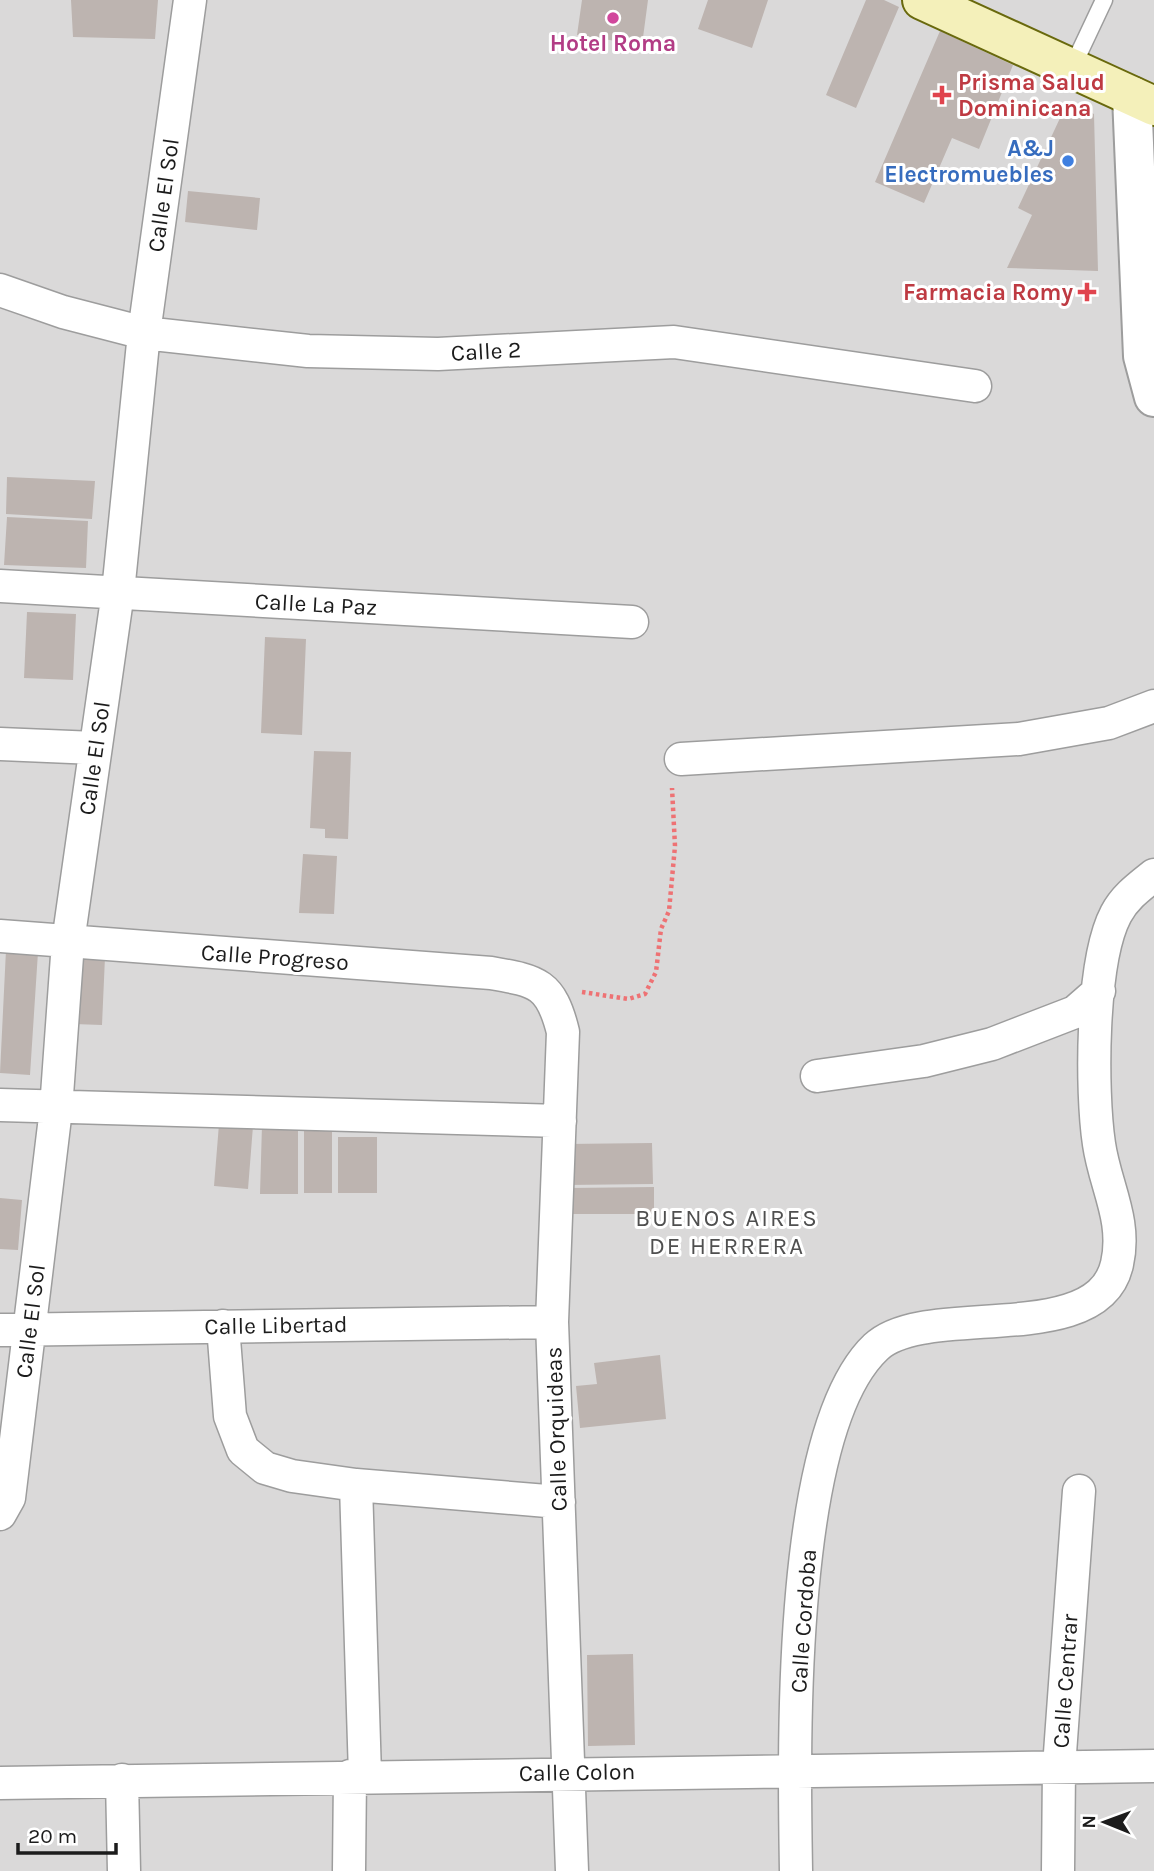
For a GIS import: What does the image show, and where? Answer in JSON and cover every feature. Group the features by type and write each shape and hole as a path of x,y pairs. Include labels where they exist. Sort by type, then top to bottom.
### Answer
{"main road":[{"path":"922,0 1143,101"}],"street":[{"name":"Calle El Sol","path":"0,1514 9,1498 14,1330 56,1109 68,942 118,592 144,333 190,0"},
{"path":"1143,101 1143,356 1154,397"},
{"name":"Calle 2","path":"0,290 63,312 144,333 308,351 425,353 674,342 975,386"},
{"name":"Calle La Paz","path":"0,586 632,622"},
{"path":"681,759 1019,739 1109,723 1154,706"},
{"path":"0,744 96,748"},
{"name":"Calle Cordoba","path":"796,1871 795,1770 804,1566 814,1497 829,1435 853,1377 877,1346 909,1329 1074,1310 1106,1288 1117,1266 1120,1236 1117,1205 1099,1147 1095,1068 1104,944 1116,915 1130,894 1154,875"},
{"name":"Calle Progreso","path":"0,936 491,973 521,978 547,990"},
{"name":"Calle Orquideas","path":"547,990 558,1011 563,1032 552,1322 572,1871"},
{"path":"817,1076 924,1061 992,1044 1075,1012 1099,990"},
{"path":"0,1105 56,1109 560,1121"},
{"name":"Calle Libertad","path":"14,1330 552,1322"},
{"path":"223,1326 230,1416 243,1450 265,1468 292,1476 356,1485 559,1502"},
{"path":"349,1871 358,1776 356,1485"},
{"name":"Calle Centrar","path":"1058,1871 1059,1767 1079,1490"},
{"name":"Calle Colon","path":"0,1783 569,1772 1154,1766"},
{"path":"122,1780 124,1871"}],"lane":[{"path":"1072,68 1104,0"}],"path":[{"path":"547,990 628,999 645,994 656,972 662,929 669,911 675,846 671,784 681,759"}],"shaded area":[{"path":"0,0 1154,0 1154,1871 0,1871"}],"building":[{"path":"71,0 158,0 155,39 73,37"},
{"name":"Hotel Roma","path":"582,0 648,0 642,45 577,35"},
{"path":"708,0 768,0 752,48 698,29"},
{"path":"866,0 884,0 899,7 856,108 826,95"},
{"name":"Prisma Salud Dominicana","path":"940,31 1013,65 979,149 952,138 924,203 875,182"},
{"name":"A&J Electromuebles","path":"1068,101 1094,114 1098,271 1007,268 1032,215 1018,208"},
{"path":"188,191 260,198 257,230 185,222"},
{"path":"7,477 95,481 92,519 6,514"},
{"path":"7,517 88,521 86,568 4,565"},
{"path":"27,612 76,614 73,680 24,678"},
{"path":"265,637 306,639 302,735 261,733"},
{"path":"314,751 351,752 348,839 325,838 325,829 310,828"},
{"path":"303,854 337,856 334,914 299,913"},
{"path":"6,950 38,952 30,1075 0,1073"},
{"path":"77,956 105,957 102,1025 74,1024"},
{"path":"219,1124 253,1126 248,1189 214,1186"},
{"path":"262,1125 298,1126 298,1194 260,1194"},
{"path":"304,1131 332,1131 332,1193 304,1193"},
{"path":"338,1137 377,1137 377,1193 338,1193"},
{"path":"652,1143 653,1184 567,1185 566,1144"},
{"path":"654,1187 654,1214 569,1214 569,1188"},
{"path":"0,1198 22,1200 18,1250 0,1249"},
{"path":"660,1355 666,1419 580,1428 576,1386 597,1384 594,1363"},
{"path":"633,1654 635,1745 588,1746 587,1655"}],"place":[{"name":"Hotel Roma","path":"613,18"},
{"name":"Prisma Salud Dominicana","path":"942,95"},
{"name":"A&J Electromuebles","path":"1068,161"},
{"name":"Farmacia Romy","path":"1087,292"}],"district":[{"name":"BUENOS AIRES DE HERRERA","path":"727,1232"}]}
